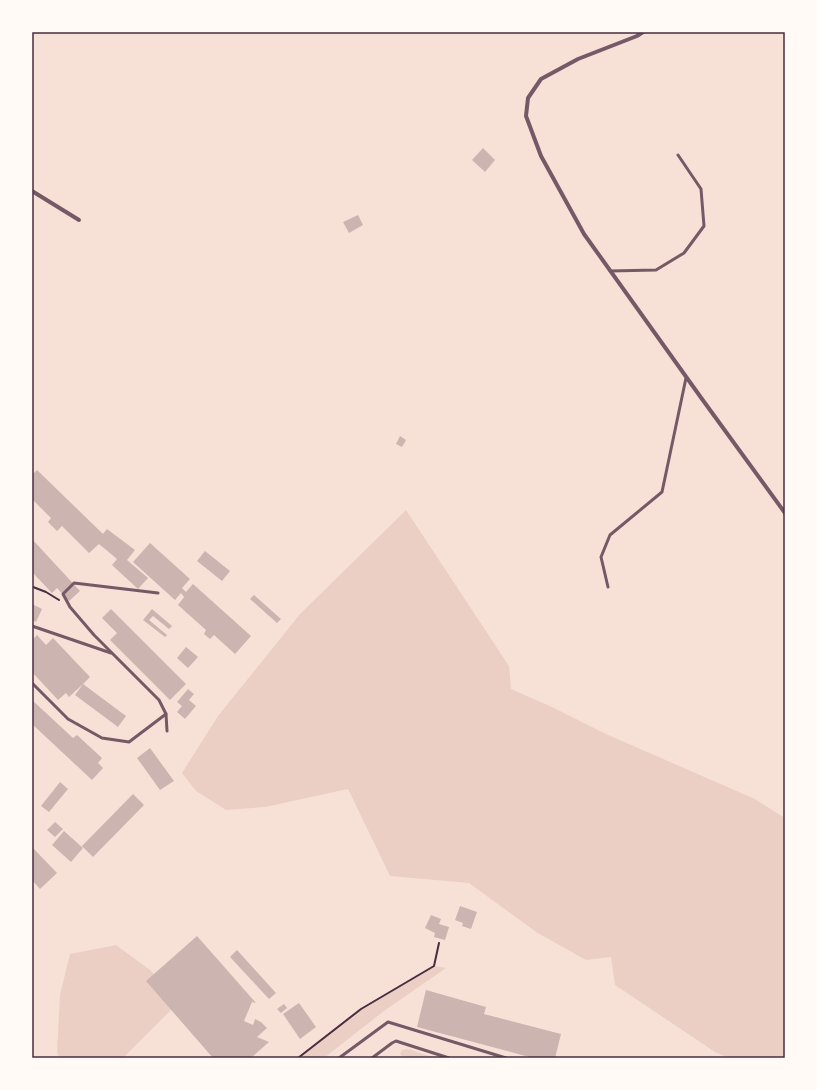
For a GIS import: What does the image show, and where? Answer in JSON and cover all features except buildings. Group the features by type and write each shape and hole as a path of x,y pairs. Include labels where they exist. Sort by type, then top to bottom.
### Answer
{"street":[{"path":"643,32 637,36 578,59 541,79 528,98 526,116 541,156 584,234 686,378 785,513"},
{"path":"32,191 79,220"}],"lane":[{"path":"610,271 656,270 684,253 704,226 701,189 678,155"},
{"path":"608,587 601,557 610,535 662,492 686,378"},
{"path":"158,593 74,583 63,594 70,607 94,635 159,700 166,714 167,731"},
{"path":"32,626 113,654"},
{"path":"32,683 68,719 102,738 129,742 166,714"},
{"path":"339,1058 388,1022 506,1058"},
{"path":"373,1057 392,1043 396,1042 449,1058"},
{"path":"373,1057 379,1058"}],"path":[{"path":"33,587 46,592 70,607"},
{"path":"298,1058 361,1009 434,966 439,943"}],"shaded area":[{"path":"406,510 509,666 511,689 552,707 606,734 755,799 785,818 785,1058 729,1058 715,1052 615,985 611,957 586,960 536,932 469,883 390,876 348,789 265,807 226,810 196,791 182,773 218,716 300,614"},
{"path":"116,945 150,970 179,1002 123,1058 60,1058 57,1053 60,995 70,954"},
{"path":"434,966 446,968 384,1011 324,1058 298,1058 361,1009"},
{"path":"408,1049 435,1058 404,1058 400,1054 402,1050"}]}
